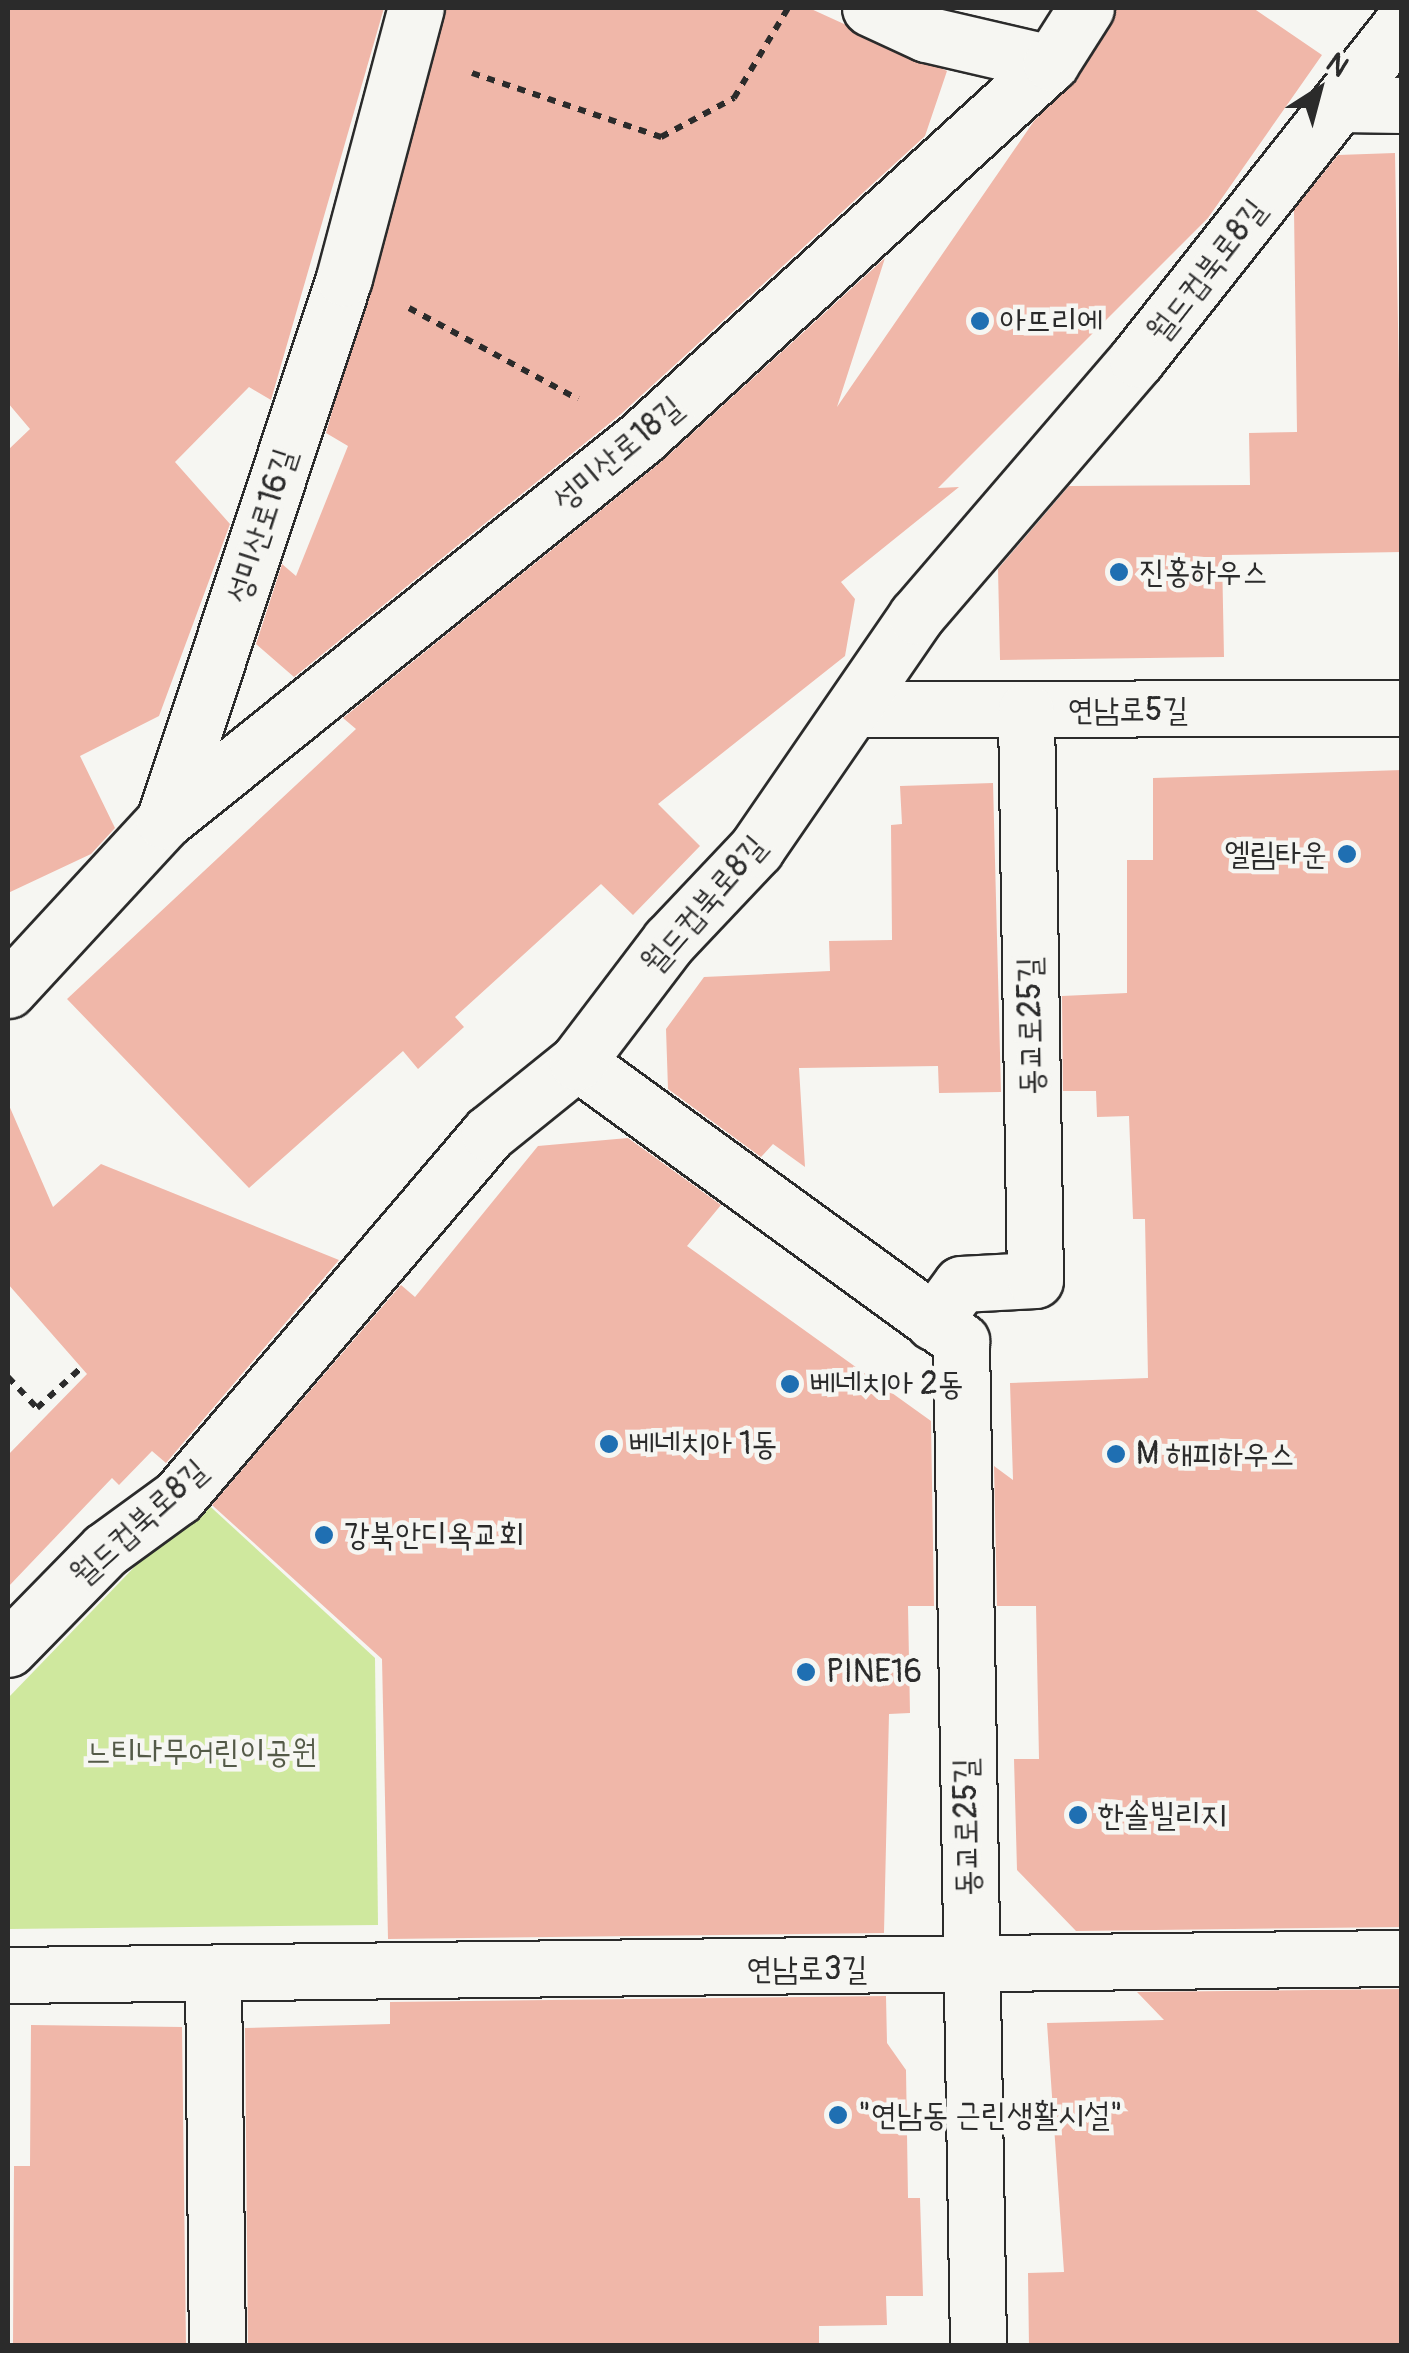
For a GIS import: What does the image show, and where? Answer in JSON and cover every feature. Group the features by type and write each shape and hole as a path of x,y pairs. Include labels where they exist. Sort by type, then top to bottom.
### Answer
{"street":[{"path":"870,8 926,34 1052,63"},
{"name":"성미산로18길","path":"164,820 641,438 1052,63 1086,8"},
{"name":"월드컵북로8길","path":"8,1650 105,1550 178,1497 490,1133 577,1062 669,941 756,849 916,616 1402,24"},
{"name":"성미산로16길","path":"8,990 164,820 344,278 413,30"},
{"path":"1340,104 1402,105"},
{"name":"연남로5길","path":"854,709 1402,708"},
{"name":"동교로25길","path":"933,1322 961,1284 1035,1280 1026,711"},
{"name":"동교로25길","path":"577,1062 961,1341 968,1968 978,2346"},
{"name":"연남로3길","path":"8,1975 968,1968 1402,1958"},
{"path":"213,1973 217,2346"}],"path":[{"path":"413,30 661,137 734,98 788,8"},
{"path":"344,278 495,347 641,438"},
{"path":"8,1377 36,1408 83,1366"}],"green space":[{"name":"느티나무어린이공원","path":"201,1498 375,1658 378,1925 8,1929 8,1698"}],"building":[{"path":"8,8 384,8 271,400 249,387 175,462 230,524 159,716 80,756 115,828 91,854 8,893 8,450 30,429 8,403"},
{"path":"446,8 809,8 947,71 925,136 621,414 294,677 256,644 282,564 296,576 348,446 326,433"},
{"path":"1117,8 1253,8 1322,55 1208,218 938,488 959,487 841,582 855,599 845,656 658,804 700,846 633,915 601,884 455,1017 464,1027 418,1069 403,1051 249,1188 67,999 356,729 343,718 661,462 885,258 837,407 1034,121 1077,80"},
{"path":"1395,153 1402,552 1222,555 1224,657 1000,660 998,569 1069,486 1250,485 1249,433 1297,432 1294,210 1338,155"},
{"path":"1402,770 1402,1927 1076,1931 1017,1870 1014,1759 1039,1759 1036,1606 997,1606 994,1466 1013,1480 1010,1383 1148,1378 1145,1219 1133,1219 1129,1116 1097,1117 1096,1091 1063,1091 1062,996 1127,993 1127,860 1153,860 1153,778"},
{"path":"993,783 1001,1092 939,1093 938,1066 799,1068 805,1167 773,1144 761,1157 668,1089 666,1029 704,977 830,971 829,941 892,940 891,825 902,824 900,786"},
{"path":"8,1103 53,1207 101,1164 339,1260 166,1463 152,1451 119,1485 112,1478 8,1587 8,1455 87,1374 8,1284"},
{"path":"628,1138 721,1205 687,1246 931,1421 934,1606 908,1606 910,1713 889,1714 884,1933 388,1939 382,1659 212,1505 401,1285 415,1297 538,1146"},
{"path":"1402,1989 1402,2346 1029,2346 1028,2273 1064,2272 1047,2023 1164,2020 1137,1992"},
{"path":"886,1996 887,2043 906,2070 908,2198 920,2198 923,2296 886,2296 887,2325 819,2326 819,2346 248,2346 245,2028 390,2024 390,2002"},
{"path":"31,2025 182,2027 186,2346 13,2346 14,2166 30,2166"}],"place":[{"name":"아뜨리에","path":"980,321"},
{"name":"진홍하우스","path":"1119,572"},
{"name":"엘림타운","path":"1347,854"},
{"name":"베네치아 2동","path":"790,1384"},
{"name":"베네치아 1동","path":"609,1444"},
{"name":"M 해피하우스","path":"1116,1454"},
{"name":"강북안디옥교회","path":"324,1535"},
{"name":"PINE16","path":"806,1672"},
{"name":"한솔빌리지","path":"1078,1815"},
{"name":"\"연남동 근린생활시설\"","path":"838,2115"}]}
